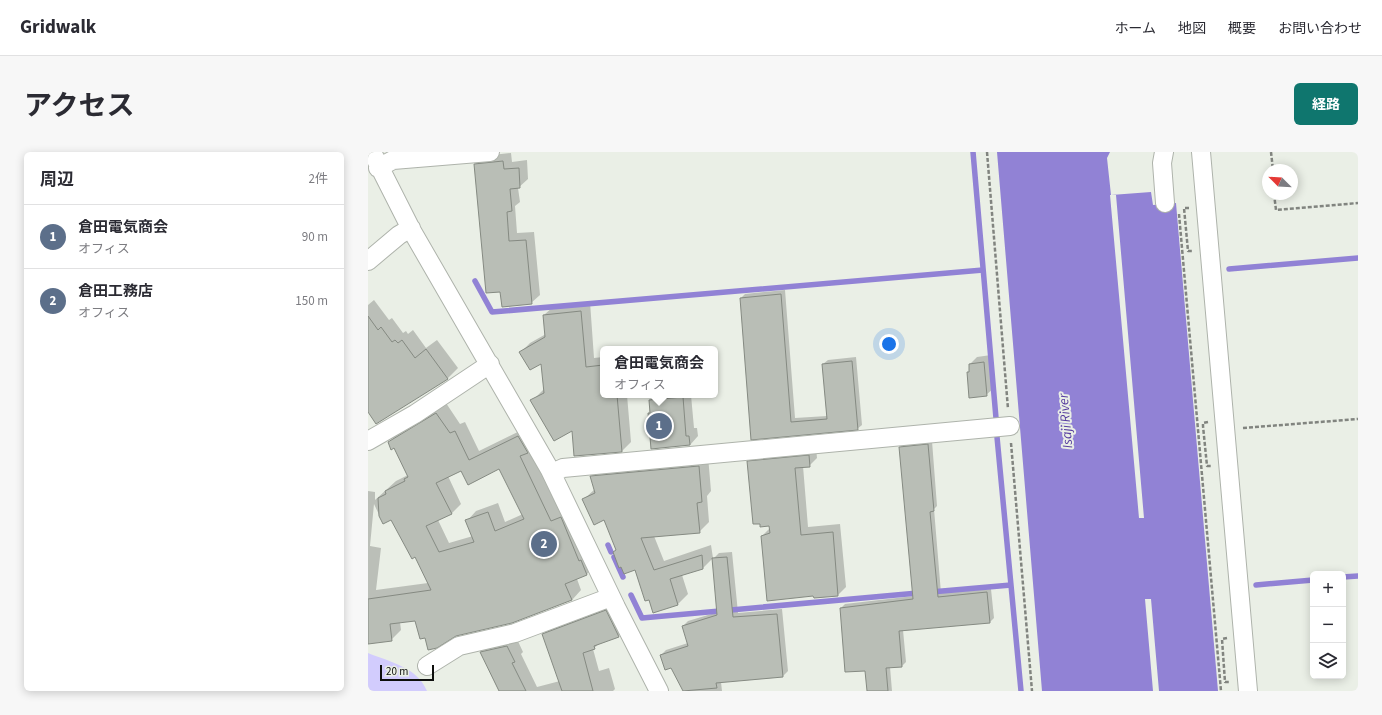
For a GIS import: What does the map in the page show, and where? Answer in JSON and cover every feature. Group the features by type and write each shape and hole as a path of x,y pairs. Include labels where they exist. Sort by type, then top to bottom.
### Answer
{"street":[{"path":"373,159 393,160 490,152"},
{"path":"1164,152 1162,163 1172,205"},
{"path":"1201,152 1248,691"},
{"path":"373,159 552,473 611,597 659,691"},
{"path":"368,261 399,235 411,228"},
{"path":"368,441 415,414 490,364"},
{"path":"552,473 563,468 1010,426"},
{"path":"427,666 459,646 515,633 611,597"}],"path":[{"path":"1271,152 1272,164"},
{"path":"1275,200 1276,210 1358,203"},
{"path":"1172,205 1181,230 1221,691"},
{"path":"1185,211 1188,248"},
{"path":"1181,230 1186,230"},
{"path":"1225,430 1358,419"},
{"path":"1203,426 1206,463"},
{"path":"1199,445 1205,445"},
{"path":"1222,642 1225,679"},
{"path":"1218,661 1224,661"}],"shaded area":[{"path":"368,653 402,666 410,671 417,676 427,691 368,691"}],"water":[{"name":"Isaji River","path":"997,152 1110,152 1107,158 1111,195 1151,192 1153,205 1176,203 1218,691 1042,691"}],"pier":[{"path":"1110,195 1116,195 1144,518 1139,518"},
{"path":"1145,599 1151,599 1159,691 1153,691"}],"building":[{"path":"503,161 504,169 519,168 520,188 510,189 512,211 507,212 509,241 526,240 532,304 502,307 500,292 486,293 474,164"},
{"path":"781,294 791,422 827,419 822,364 852,361 858,430 751,440 740,298"},
{"path":"581,311 586,367 600,365 600,398 617,398 622,452 574,456 572,431 554,441 530,400 544,393 541,364 530,370 519,352 545,337 543,315"},
{"path":"368,316 378,330 381,327 392,342 395,340 398,343 402,340 415,358 426,349 448,379 376,424 368,412"},
{"path":"984,362 987,396 969,398 967,372 969,372 969,364"},
{"path":"683,398 686,436 689,436 690,445 651,449 648,413 650,413 649,400"},
{"path":"436,413 450,433 455,431 469,460 518,436 528,453 520,456 551,521 561,517 579,561 581,560 587,575 565,584 572,600 512,623 456,636 437,648 428,650 425,638 420,639 415,621 390,624 392,641 368,644 368,599 431,590 415,557 412,559 391,520 383,524 379,516 378,498 386,494 385,491 405,481 404,479 408,477 394,448 391,450 388,442","holes":["499,469 524,519 495,531 488,512 465,520 474,542 439,552 426,526 452,514 436,483 461,471 468,485"]},
{"path":"928,444 934,511 930,512 938,597 987,592 990,623 899,631 902,667 886,668 888,691 867,691 865,671 845,672 840,608 913,599 899,447"},
{"path":"809,455 810,467 795,468 801,535 833,532 838,596 814,598 813,596 767,601 761,536 770,533 769,526 760,527 760,524 753,524 747,461"},
{"path":"699,466 702,502 697,503 700,533 641,538 654,570 702,555 703,569 670,579 678,605 653,613 649,600 645,601 635,570 624,574 621,567 619,568 613,552 616,550 604,520 594,525 582,499 595,493 590,476"},
{"path":"727,557 733,617 777,614 783,677 716,683 717,688 683,691 671,668 665,670 660,655 688,646 682,626 717,615 712,558"},
{"path":"606,610 619,637 594,646 595,649 583,653 593,691 562,691 542,634"},
{"path":"507,646 515,662 512,663 526,691 499,691 480,652"}],"waterway":[{"path":"973,152 996,418"},
{"path":"1229,269 1358,258"},
{"path":"475,281 492,312 983,270"},
{"path":"997,437 1021,691"},
{"path":"608,545 611,552"},
{"path":"614,557 623,577"},
{"path":"1346,577 1358,576"},
{"path":"1256,585 1310,580"},
{"path":"931,592 1011,585"},
{"path":"631,595 642,618 918,593"}],"place":[{"name":"倉田電気商会","path":"659,426"},
{"name":"倉田工務店","path":"544,544"}]}
